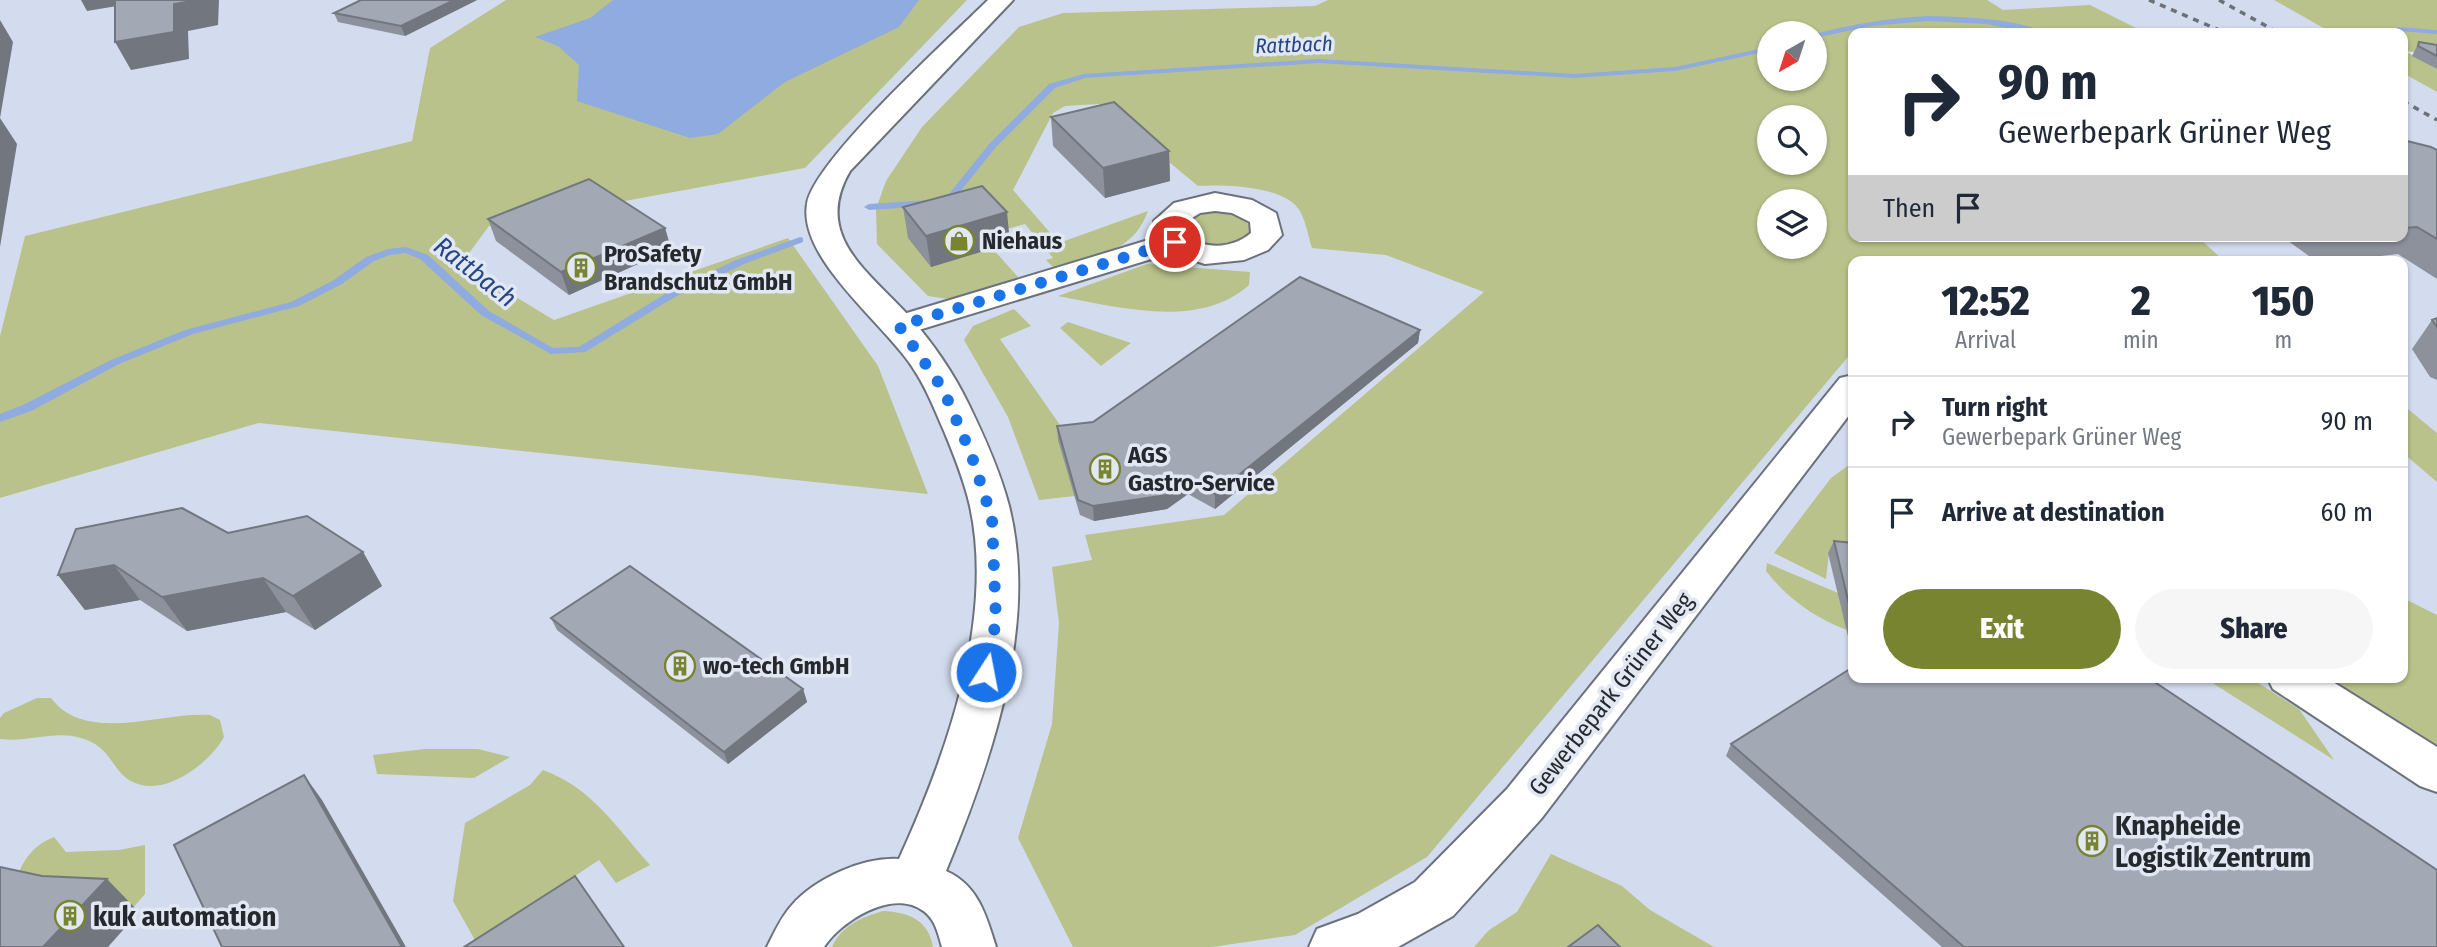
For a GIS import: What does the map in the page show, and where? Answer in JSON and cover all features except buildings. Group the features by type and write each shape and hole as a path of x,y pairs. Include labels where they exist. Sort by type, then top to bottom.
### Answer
{"street":[{"path":"915,882 950,803 976,723 996,621 992,518 971,454 943,389 899,326 838,258 824,230 821,208 827,185 839,166 1001,0"},
{"path":"899,326 1175,242"},
{"name":"Gewerbepark Grüner Weg","path":"1336,947 1377,931 1434,899 1524,804 1848,397"},
{"path":"2297,683 2437,772"},
{"path":"794,947 810,921 832,901 859,886 887,880 915,882 937,890 954,904 965,923 969,947"}],"shaded area":[{"path":"0,0 506,0 430,48 412,141 25,236 0,336"},
{"path":"967,0 2274,0 2323,28 1848,28 1848,242 2408,242 2408,76 2437,92 2437,947 0,947 0,498 259,423 586,454 788,239 554,320 460,264 489,226 805,168"}],"green space":[{"path":"506,0 967,0 805,168 489,226 461,264 554,320 788,238 878,366 928,494 259,423 0,498 0,336 25,236 412,141 430,48"},
{"path":"1328,0 1987,0 2003,10 2090,5 2136,28 1848,28 1848,242 2203,242 2219,256 1848,256 1848,357 1427,857 1295,935 1212,947 1073,947 1018,838 1052,724 1059,623 1052,567 1092,560 1085,535 1224,515 1484,292 1386,255 1312,248 1302,216 1289,200 1250,188 1198,186 1099,104 1065,106 1053,113 1013,190 1059,243 1148,211 1132,237 1122,245 1097,256 1053,267 1046,260 1053,258 1025,224 999,231 992,248 1018,277 948,299 928,296 877,244 876,209 886,181 922,127 1019,27 1063,13 1315,6"},
{"path":"2274,0 2437,0 2437,55 2408,51 2408,28 2323,28"},
{"path":"2408,53 2437,69 2437,92 2408,76"},
{"path":"1218,211 1242,216 1251,228 1246,236 1229,244 1209,244 1192,236 1186,229 1187,222 1205,212"},
{"path":"1147,264 1250,272 1249,285 1229,299 1182,311 1132,309 1058,296"},
{"path":"1014,309 1031,326 1000,339 1069,438 1075,496 1039,500 1008,417 964,340 973,326"},
{"path":"1068,322 1131,343 1101,366 1060,328"},
{"path":"2408,409 2437,433 2437,482 2408,457"},
{"path":"1848,466 1848,555 1829,553 1826,579 1774,553 1831,478"},
{"path":"1767,563 1838,593 1847,630 1813,613 1793,599 1766,571"},
{"path":"2408,600 2437,615 2437,759 2314,683 2408,683"},
{"path":"2212,683 2258,683 2299,709 2334,760"},
{"path":"37,698 51,698 66,712 84,720 104,723 210,715 220,720 224,737 208,757 185,775 172,782 145,786 126,778 100,747 81,738 60,735 0,739 0,718 4,713"},
{"path":"425,749 478,749 510,757 474,778 377,774 373,755"},
{"path":"543,770 560,777 589,798 650,865 616,883 599,860 476,942 453,901 465,823 530,785"},
{"path":"54,837 66,852 119,850 145,845 145,894 132,909 14,886 28,856 39,845"},
{"path":"1551,854 1622,886 1650,910 1714,947 1474,947 1489,930 1517,912"},
{"path":"883,911 901,913 916,919 927,930 933,947 832,947 841,933 853,923"}],"water":[{"path":"613,0 919,0 899,27 785,82 718,134 690,138 577,101 579,65 558,46 535,37 590,18"}],"waterway":[{"name":"Rattbach","path":"1827,33 1871,23 1928,18 1986,22 2022,28"},
{"name":"Rattbach","path":"2408,30 2437,32"},
{"name":"Rattbach","path":"869,207 930,203 952,196 993,145 1052,86 1084,76 1319,61 1574,76 1675,69 1757,52"},
{"name":"Rattbach","path":"0,418 27,408 115,362 189,332 295,304 338,282 370,259 388,252 406,250 424,257 485,313 551,351 581,350 669,296 740,262 800,240"}],"railway":[{"path":"2149,0 2214,28"},
{"path":"2219,0 2270,28"},
{"path":"2408,104 2437,120"}],"place":[{"name":"Niehaus","path":"959,241"},
{"name":"ProSafety Brandschutz GmbH","path":"581,268"},
{"name":"AGS Gastro-Service","path":"1105,469"},
{"name":"wo-tech GmbH","path":"680,666"},
{"name":"Knapheide Logistik Zentrum","path":"2092,841"},
{"name":"kuk automation","path":"70,916"}],"route":[{"path":"986,672 996,621 992,518 971,454 943,389 899,326 1175,242"}]}
